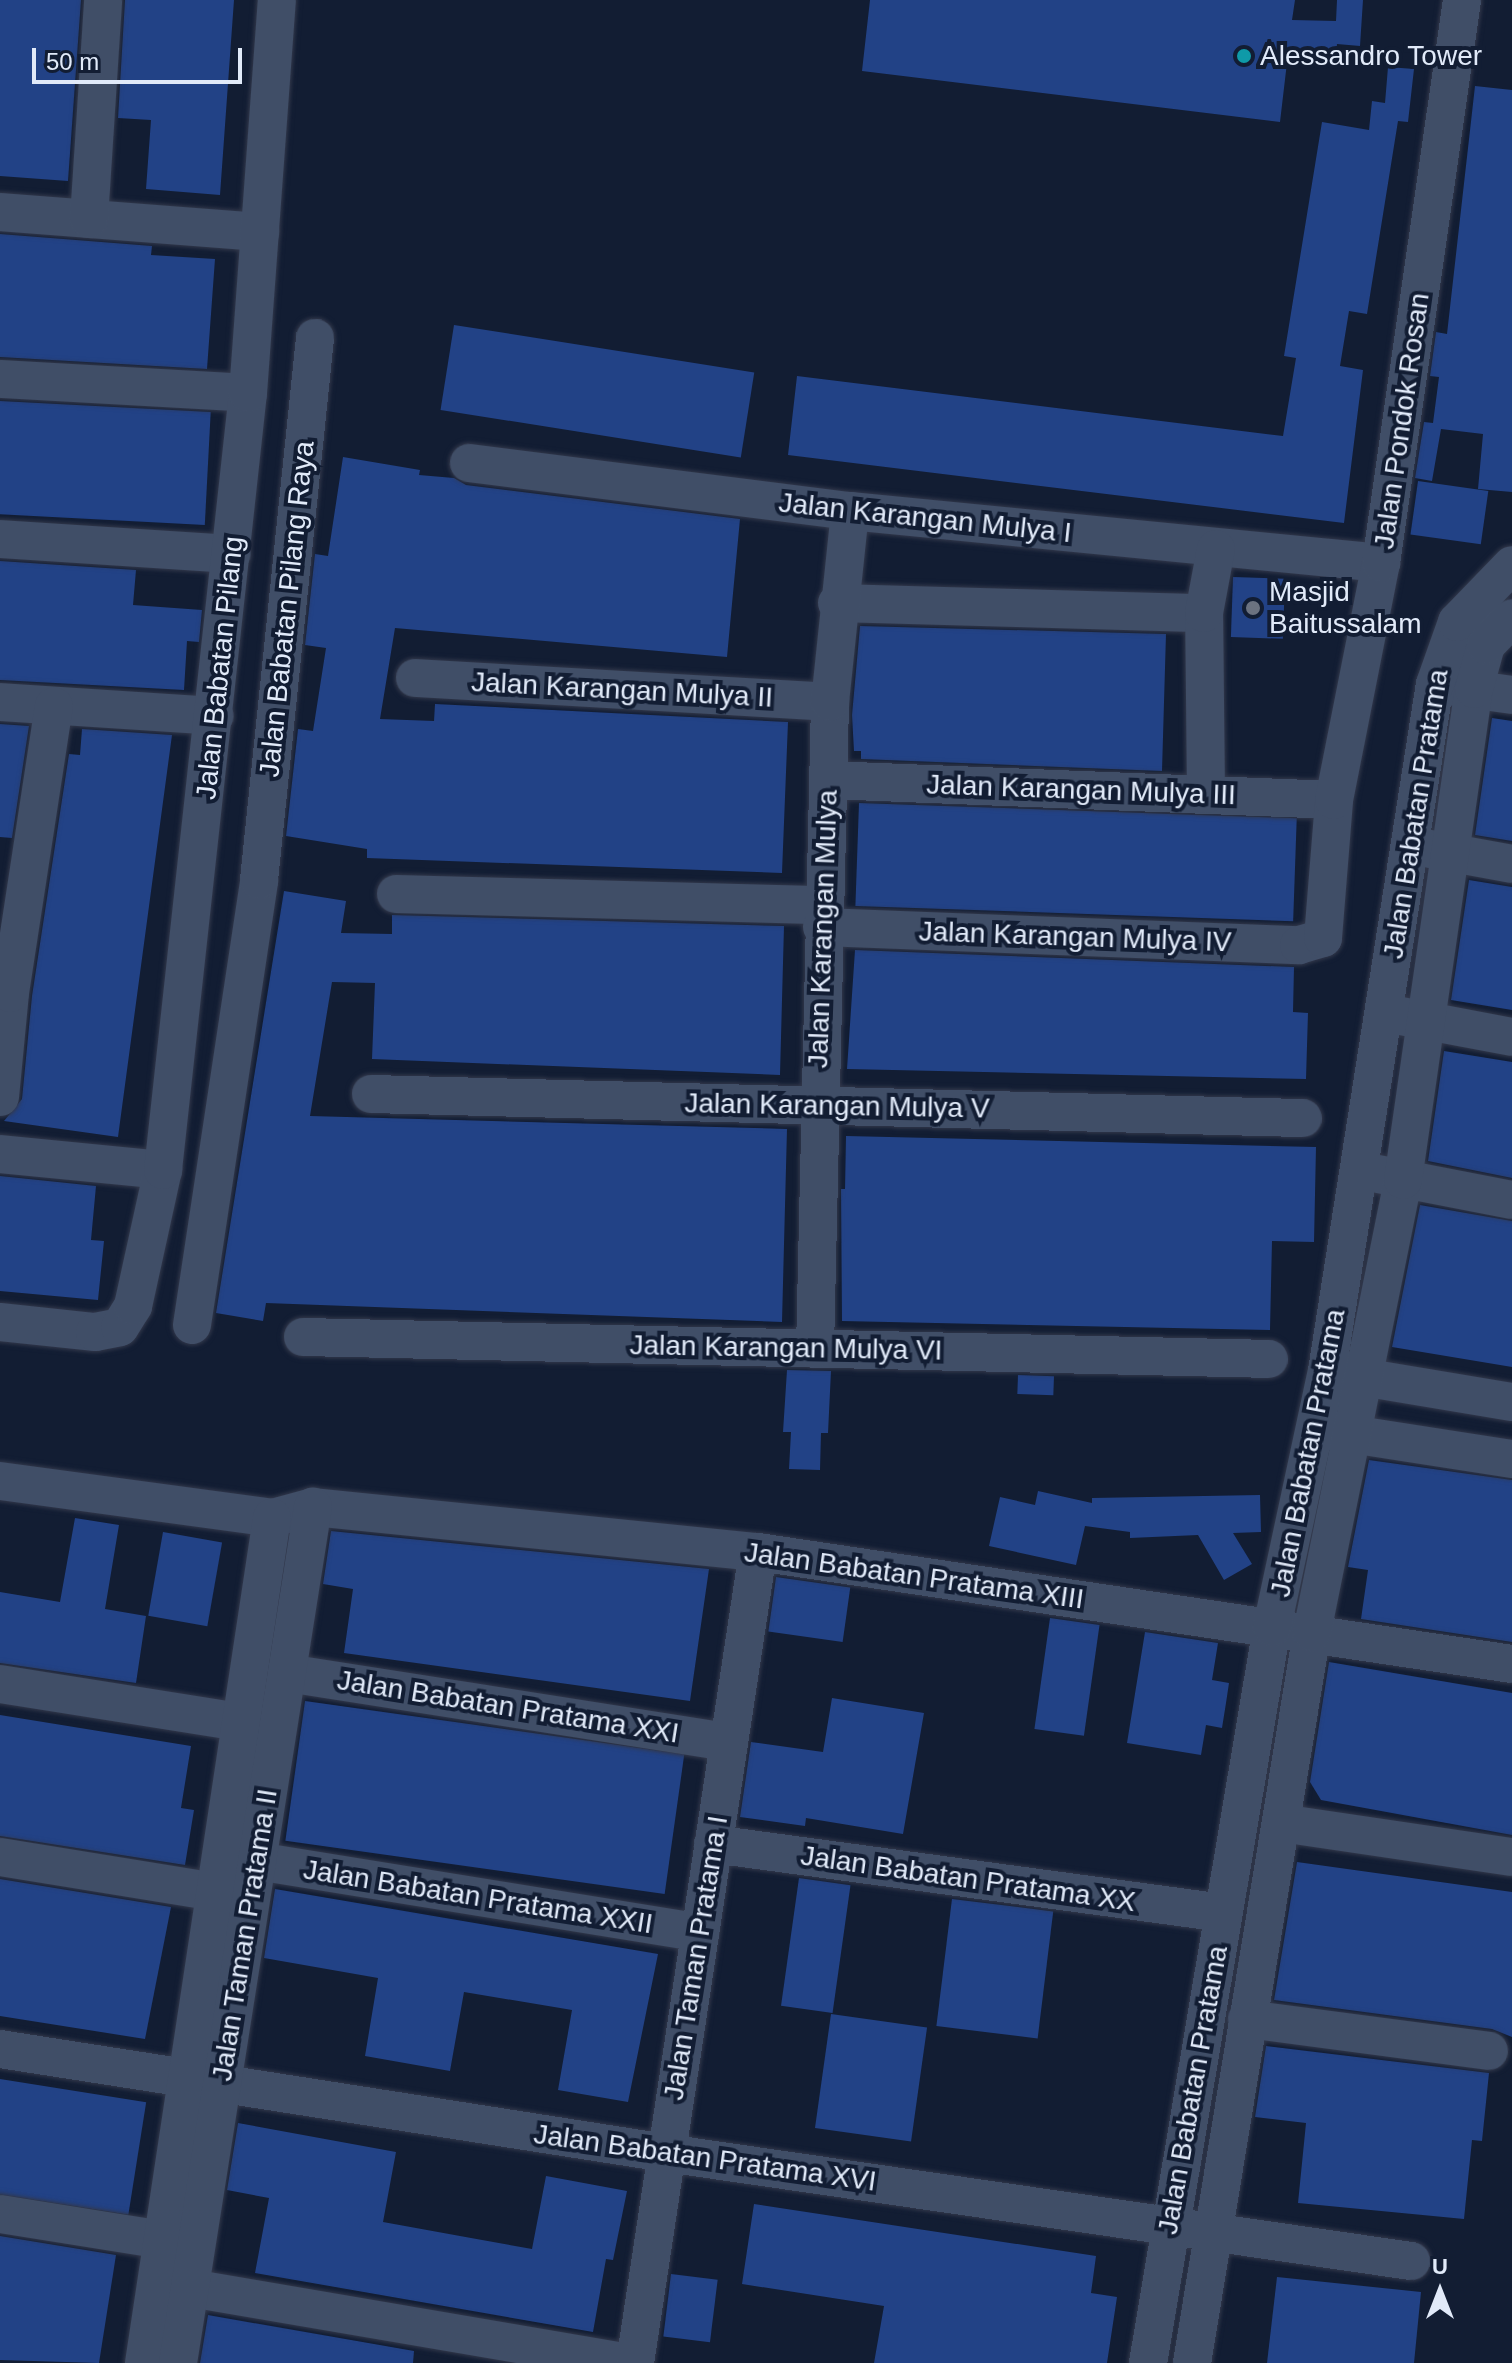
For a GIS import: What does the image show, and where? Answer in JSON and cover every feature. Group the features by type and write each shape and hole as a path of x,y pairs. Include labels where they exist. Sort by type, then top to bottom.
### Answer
{"street":[{"path":"89,219 103,0"},
{"name":"Jalan Babatan Pilang","path":"0,1322 95,1332 120,1327 133,1306 231,878 215,716 248,393 277,0"},
{"name":"Jalan Pondok Rosan","path":"1325,935 1334,800 1381,563 1462,0"},
{"path":"0,212 260,232"},
{"name":"Jalan Babatan Pilang Raya","path":"192,1325 231,878 315,338"},
{"path":"0,379 248,393"},
{"name":"Jalan Karangan Mulya I","path":"469,463 850,511 1381,563"},
{"name":"Jalan Karangan Mulya","path":"815,1349 818,1105 830,702 837,603 850,511"},
{"path":"0,539 232,554"},
{"path":"1206,794 1204,613 1216,549"},
{"name":"Jalan Babatan Pratama","path":"1344,1374 1360,1170 1435,684 1457,622 1512,565"},
{"path":"837,603 1204,613"},
{"name":"Jalan Babatan Pratama","path":"1192,2363 1312,1632 1333,1432 1344,1374 1403,1180 1474,689 1486,645 1512,618"},
{"name":"Jalan Karangan Mulya II","path":"415,678 830,702"},
{"path":"1435,684 1512,695"},
{"path":"0,702 215,716"},
{"path":"0,1097 16,857 54,706"},
{"name":"Jalan Karangan Mulya III","path":"828,780 1334,800"},
{"path":"1410,844 1512,864"},
{"name":"Jalan Karangan Mulya IV","path":"396,894 1299,945 1325,935"},
{"path":"1384,1012 1512,1037"},
{"name":"Jalan Karangan Mulya V","path":"371,1094 1303,1118"},
{"path":"0,1154 163,1170"},
{"path":"1360,1170 1512,1200"},
{"name":"Jalan Karangan Mulya VI","path":"303,1337 1269,1359"},
{"path":"1344,1374 1512,1402"},
{"path":"1333,1432 1512,1459"},
{"name":"Jalan Babatan Pratama","path":"1148,2363 1272,1627 1333,1432"},
{"path":"0,1481 272,1518 313,1507"},
{"name":"Jalan Babatan Pratama XIII","path":"313,1507 758,1552 1512,1664"},
{"name":"Jalan Taman Pratama II","path":"144,2363 163,2240 257,1861 313,1507"},
{"name":"Jalan Taman Pratama II","path":"178,2363 190,2288 215,1892 272,1518"},
{"name":"Jalan Taman Pratama I","path":"632,2363 758,1552"},
{"name":"Jalan Babatan Pratama XXI","path":"287,1673 729,1742"},
{"path":"0,1684 241,1722"},
{"path":"1281,1823 1512,1857"},
{"name":"Jalan Babatan Pratama XX","path":"713,1844 1223,1913"},
{"path":"0,1857 215,1892"},
{"name":"Jalan Babatan Pratama XXII","path":"257,1861 700,1933"},
{"path":"1247,2019 1489,2051"},
{"name":"Jalan Babatan Pratama XVI","path":"0,2049 666,2153 1411,2261"},
{"path":"0,2214 163,2240"},
{"path":"190,2288 632,2363"}],"building":[{"path":"0,0 81,0 68,181 0,176"},
{"path":"125,0 234,0 220,195 146,189 151,120 118,118"},
{"path":"870,0 1295,0 1292,20 1336,21 1337,0 1363,0 1360,46 1337,44 1336,58 1288,54 1280,122 862,71"},
{"path":"1388,67 1414,69 1408,122 1398,121 1367,314 1349,311 1340,366 1363,370 1344,523 788,455 797,376 1283,436 1296,358 1284,356 1322,122 1369,130 1372,101 1385,103"},
{"path":"1475,86 1512,90 1512,492 1478,489 1483,434 1441,429 1432,481 1415,478 1424,422 1433,423 1439,377 1430,376 1436,332 1447,334"},
{"path":"0,234 152,246 151,255 215,259 207,369 0,357"},
{"path":"454,325 754,373 741,457 441,410"},
{"path":"0,401 211,412 205,525 0,514"},
{"path":"343,457 420,470 419,475 454,478 466,485 740,519 727,657 395,628 380,719 434,721 435,704 788,722 782,873 367,858 367,849 286,836 298,729 313,731 326,648 305,645 315,554 328,556"},
{"path":"1418,481 1488,491 1481,544 1410,534"},
{"path":"0,561 136,570 133,605 202,610 199,642 187,641 184,690 0,680"},
{"name":"Masjid Baitussalam","path":"1233,577 1285,579 1283,639 1231,637"},
{"path":"860,626 1166,634 1162,771 861,759 861,751 854,751 852,715"},
{"path":"1492,718 1512,721 1512,841 1475,835"},
{"path":"0,724 29,726 12,838 0,837"},
{"path":"82,729 172,735 118,1137 4,1121 22,1099 32,996 69,754 80,755"},
{"path":"859,803 1297,818 1293,921 855,906"},
{"path":"1469,880 1512,887 1512,1010 1451,1000"},
{"path":"284,891 346,901 341,933 392,934 392,915 784,926 780,1075 372,1059 375,983 332,982 310,1116 787,1129 782,1322 266,1303 263,1321 216,1313"},
{"path":"855,950 1294,967 1293,1012 1308,1013 1306,1079 847,1069"},
{"path":"1444,1051 1512,1062 1512,1178 1428,1161"},
{"path":"846,1136 1316,1147 1314,1242 1272,1241 1270,1330 842,1321 841,1189 845,1189"},
{"path":"0,1176 96,1186 91,1240 104,1241 98,1300 0,1291"},
{"path":"1420,1205 1512,1221 1512,1367 1392,1347"},
{"path":"787,1370 831,1371 828,1433 821,1433 820,1470 789,1469 791,1432 783,1432"},
{"path":"1018,1375 1054,1376 1053,1395 1017,1394"},
{"path":"1369,1460 1512,1480 1512,1642 1361,1619 1368,1570 1348,1567"},
{"path":"1038,1491 1092,1503 1092,1498 1260,1495 1261,1532 1233,1533 1252,1564 1224,1580 1198,1535 1130,1538 1130,1532 1085,1526 1076,1565 989,1546 1000,1497 1035,1505"},
{"path":"75,1518 119,1525 105,1609 146,1616 136,1683 0,1663 0,1592 60,1602"},
{"path":"331,1531 709,1569 690,1701 344,1653 353,1589 323,1584"},
{"path":"163,1532 222,1542 207,1626 148,1616"},
{"path":"776,1577 850,1587 843,1642 768,1631"},
{"path":"1050,1618 1100,1625 1084,1736 1034,1729"},
{"path":"1145,1632 1218,1643 1212,1680 1229,1683 1226,1703 1222,1728 1206,1725 1201,1755 1127,1743"},
{"path":"1329,1662 1512,1693 1512,1835 1321,1800 1310,1782"},
{"path":"832,1698 924,1713 903,1834 806,1818 805,1826 740,1817 751,1742 823,1752"},
{"path":"305,1701 684,1754 665,1894 285,1841"},
{"path":"0,1715 191,1746 181,1808 194,1810 185,1865 0,1836"},
{"path":"1297,1862 1512,1892 1512,2037 1492,2029 1274,2000"},
{"path":"799,1878 850,1885 833,2013 781,2006"},
{"path":"0,1879 171,1907 145,2039 0,2016"},
{"path":"275,1889 658,1954 628,2102 558,2090 572,2010 464,1992 450,2071 365,2056 378,1978 264,1958"},
{"path":"952,1899 1053,1911 1038,2038 936,2026"},
{"path":"831,2014 927,2027 911,2141 815,2128"},
{"path":"1266,2046 1489,2073 1482,2141 1472,2140 1464,2219 1298,2203 1306,2123 1255,2117"},
{"path":"0,2079 146,2102 128,2215 0,2194"},
{"path":"238,2123 396,2152 383,2222 532,2249 546,2176 627,2191 613,2260 606,2259 593,2332 255,2273 269,2198 227,2190"},
{"path":"754,2204 1096,2256 1091,2293 1117,2297 1107,2363 874,2363 884,2306 742,2284"},
{"path":"0,2236 116,2255 99,2363 0,2360"},
{"path":"671,2274 718,2280 710,2342 663,2337"},
{"path":"1277,2277 1421,2292 1414,2363 1267,2363"},
{"path":"208,2315 414,2351 413,2363 200,2363"}],"place":[{"name":"Alessandro Tower","path":"1244,56"},
{"name":"Masjid Baitussalam","path":"1253,608"}]}
